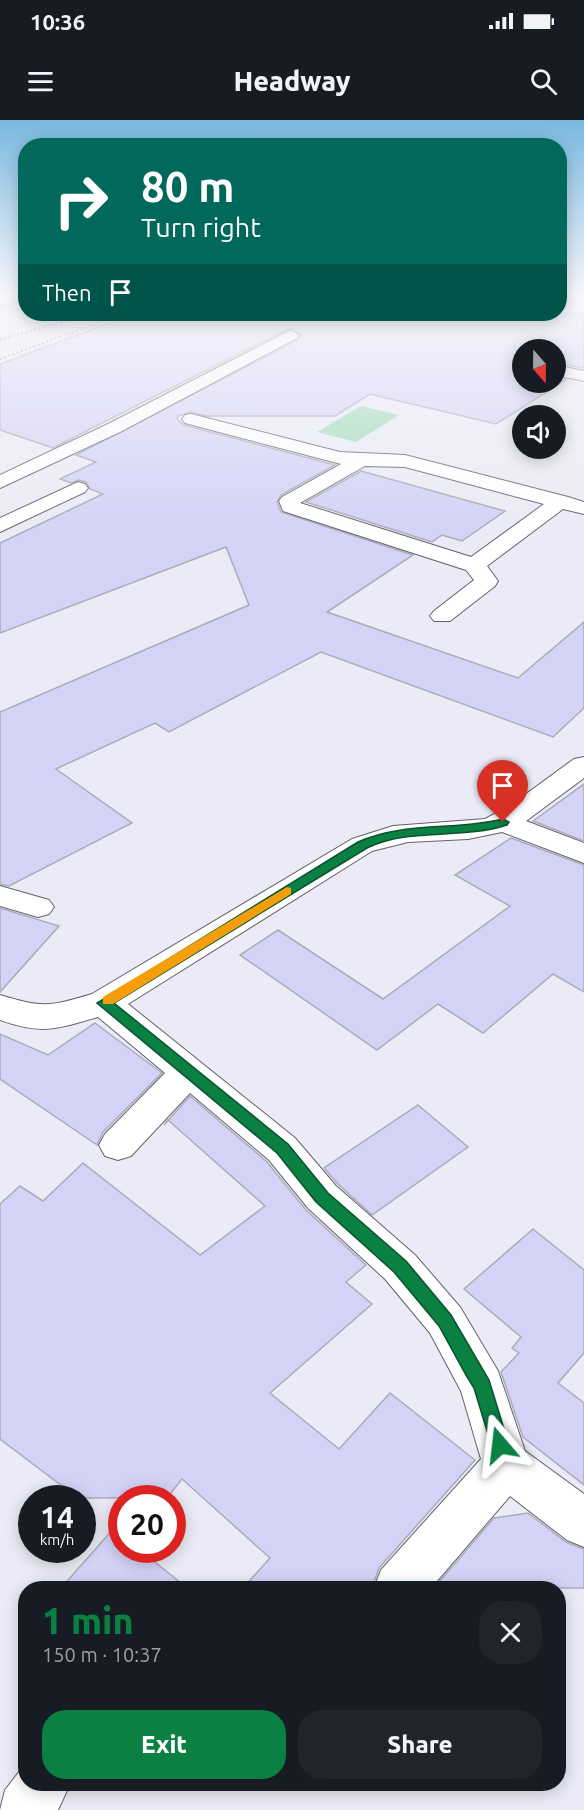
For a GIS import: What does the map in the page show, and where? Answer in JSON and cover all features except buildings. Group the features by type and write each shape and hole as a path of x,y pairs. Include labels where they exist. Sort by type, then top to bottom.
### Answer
{"street":[{"path":"0,482 114,428 219,373"},
{"path":"569,373 584,376"},
{"path":"191,419 340,458 405,461 584,507"},
{"path":"362,460 289,501 290,507 474,565 487,581 442,616"},
{"path":"0,526 78,488"},
{"path":"474,565 561,501"},
{"path":"0,1007 28,1017 53,1018 104,1003 362,845 381,836 405,831 485,828 503,822 584,765"},
{"path":"503,822 584,854"},
{"path":"0,896 38,907"},
{"path":"104,1003 282,1149 322,1197 400,1267 445,1320 482,1386 506,1465 584,1522"},
{"path":"118,1145 188,1072"},
{"path":"405,1581 506,1465"},
{"path":"25,1810 37,1791"}],"green space":[{"path":"361,406 399,415 356,442 317,432"}],"slow traffic":[{"path":"108,1001 287,891"}],"route":[{"path":"500,1445 482,1386 445,1320 400,1267 322,1197 282,1149 104,1003 362,845 381,836 405,831 485,828 503,822"}]}
